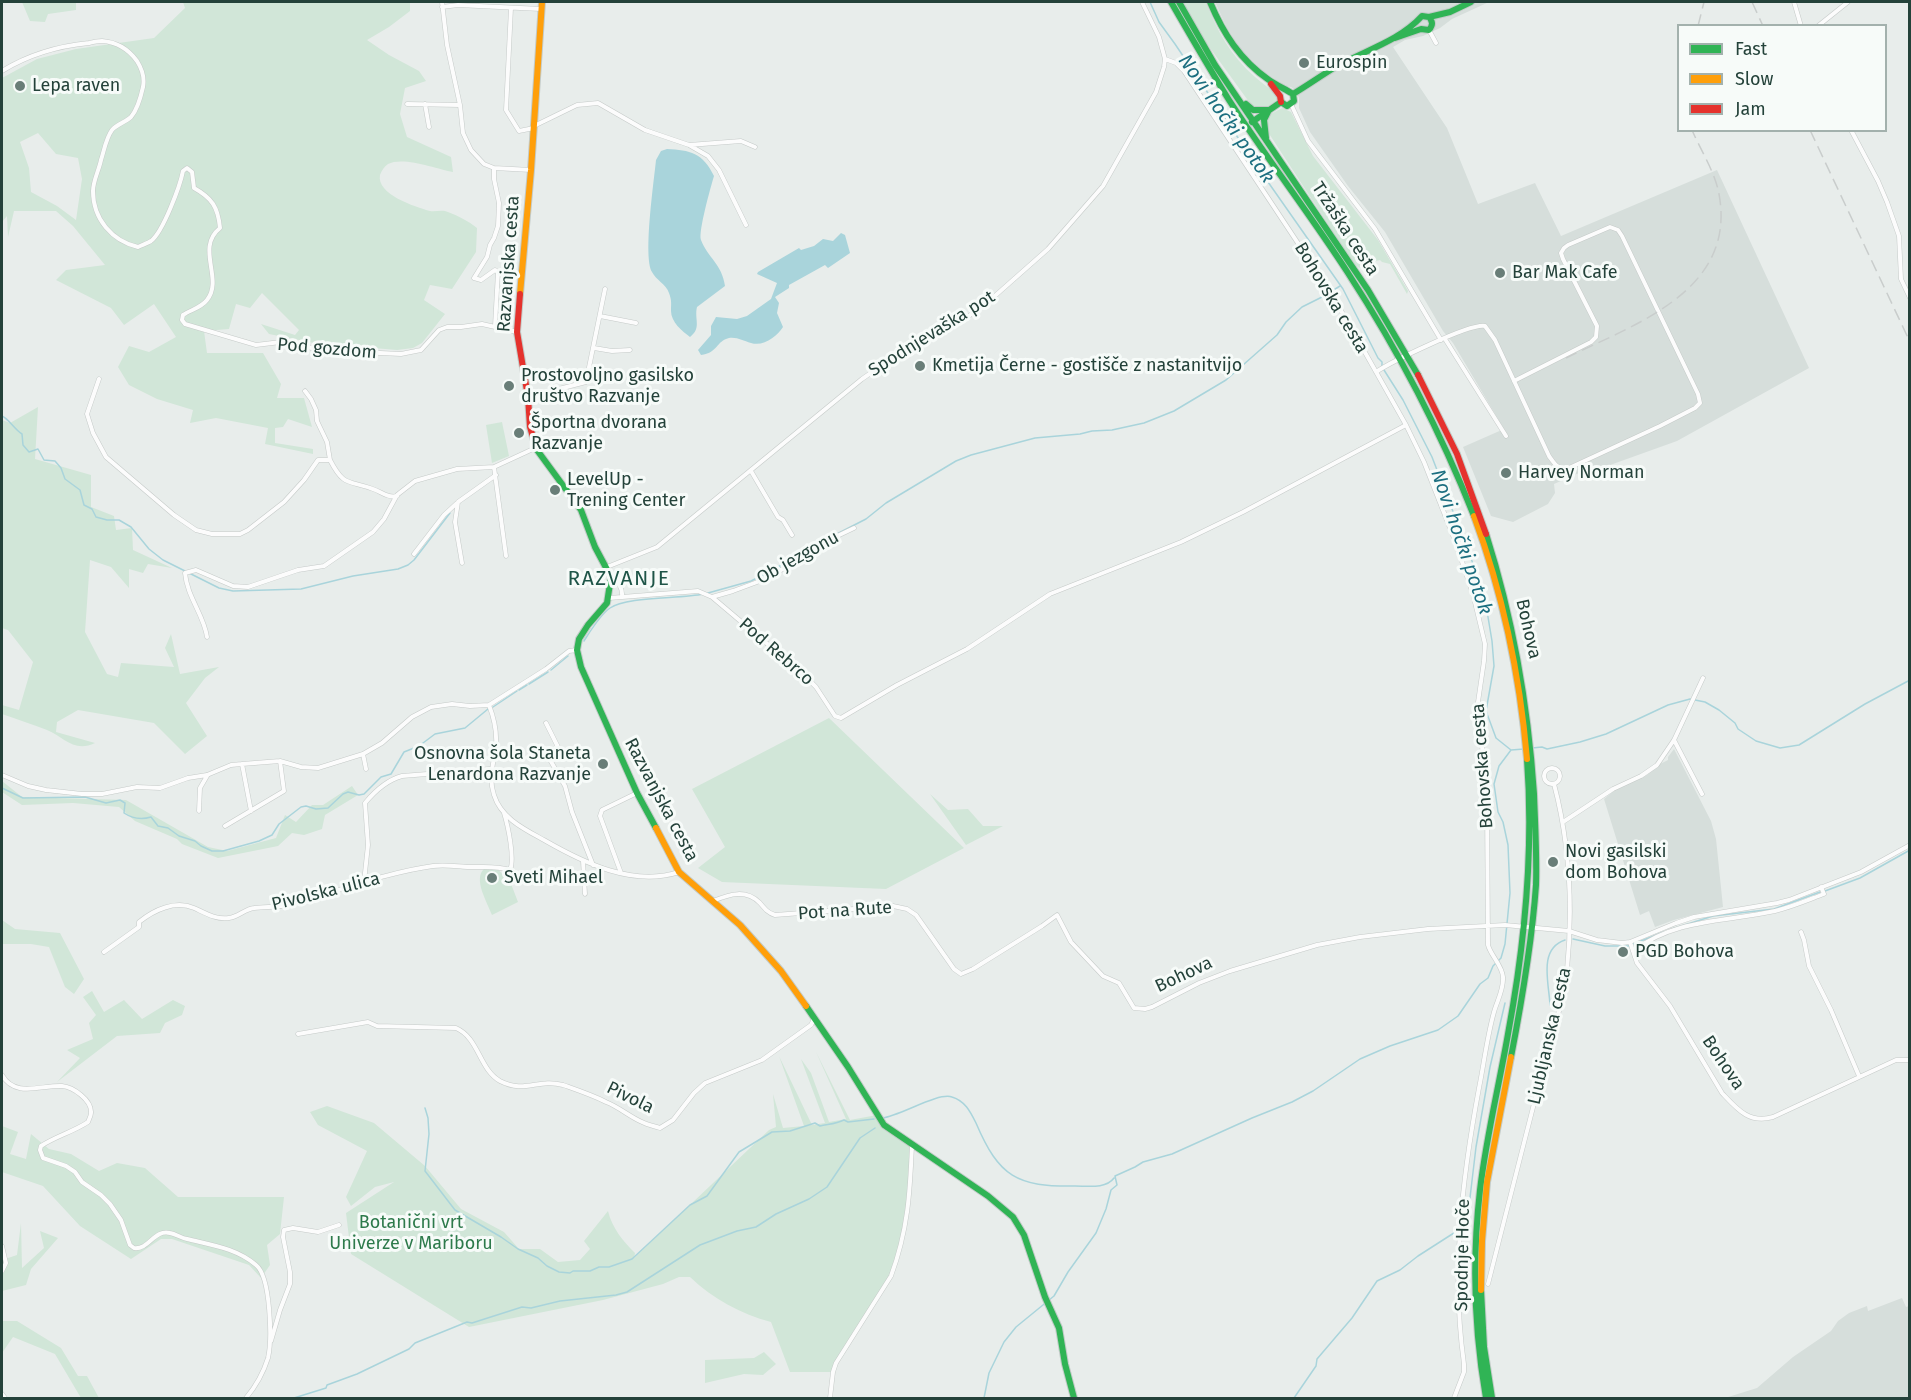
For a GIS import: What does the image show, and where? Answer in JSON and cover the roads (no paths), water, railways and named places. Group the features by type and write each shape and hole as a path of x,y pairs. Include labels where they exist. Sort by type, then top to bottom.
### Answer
{"main road":[{"name":"Razvanjska cesta","path":"543,2 517,332 535,449 581,510 595,547 608,567 609,598"},
{"name":"Tržaška cesta","path":"1171,2 1211,72 1348,272 1400,359"},
{"name":"Tržaška cesta","path":"1179,2 1207,52 1341,251 1408,356"},
{"path":"1210,2 1236,50 1266,79 1280,99 1287,106 1291,105 1294,99 1290,93 1266,79"},
{"path":"1395,38 1421,30 1429,30 1433,24 1450,12 1471,2"},
{"path":"1247,126 1280,99 1338,66 1395,38 1418,22 1422,16 1429,17 1450,12"},
{"path":"1429,17 1433,24"},
{"path":"1418,22 1421,30"},
{"path":"1233,92 1240,96 1250,109 1268,110"},
{"path":"1266,139 1264,120 1268,110"},
{"name":"Bohova","path":"1408,356 1434,405 1460,463 1492,549 1515,635 1527,704 1536,862 1532,927 1523,993 1497,1113"},
{"name":"Bohova","path":"1400,359 1454,466 1482,540 1496,584 1508,635 1528,743"},
{"path":"577,650 583,632 609,598"},
{"name":"Razvanjska cesta","path":"577,650 593,698 637,793 679,872 740,925 781,971 814,1018"},
{"name":"Bohova","path":"1497,1113 1528,896 1529,753"},
{"path":"814,1018 848,1067 880,1120 912,1145 1002,1206 1013,1217 1024,1235 1059,1328 1074,1398"},
{"name":"Spodnje Hoče","path":"1486,1398 1477,1329 1476,1247 1480,1189 1497,1113"},
{"name":"Spodnje Hoče","path":"1492,1398 1483,1329 1482,1247 1486,1190 1497,1113"}],"street":[{"path":"442,2 447,45 460,105 463,133 471,150 484,164 494,168 531,170"},
{"path":"1142,2 1159,38 1165,59"},
{"path":"1794,2 1800,24"},
{"path":"1820,24 1848,2"},
{"path":"442,7 458,5 541,9"},
{"path":"511,8 506,110 519,131 534,127 577,105 598,103 645,130 688,145 708,156 719,170 746,225"},
{"path":"1429,30 1436,43"},
{"name":"Pod gozdom","path":"2,71 41,53 62,47 102,41 127,48 135,58 144,77 143,86 132,116 112,130 107,141 93,189 94,200 103,226 116,238 138,247 152,240 160,229 181,182 183,171 188,168 192,172 194,188 209,196 219,215 220,228 214,233 209,245 212,289 208,300 200,307 183,315 182,320 185,324 256,345 283,341 318,350 401,354 421,350 439,330 447,327 482,324 517,332"},
{"name":"Bohovska cesta","path":"1165,59 1176,63 1184,71 1332,295 1377,371 1425,462 1473,594 1485,644 1478,702 1487,801 1488,945 1501,968 1503,984 1493,1013 1464,1177 1458,1245 1458,1306 1464,1372 1454,1398"},
{"name":"Spodnjevaška pot","path":"608,567 657,547 862,379 913,344 966,318 988,302 1048,249 1103,186 1156,92 1165,59"},
{"path":"407,104 460,105"},
{"path":"425,104 429,127"},
{"name":"Tržaška cesta","path":"1291,105 1308,141 1375,229 1443,340 1506,436"},
{"path":"1852,132 1878,181 1899,236 1901,279 1910,298"},
{"path":"688,145 741,141 755,147"},
{"path":"494,168 499,196 499,220 487,257 474,278 481,280 495,270 498,272 495,326"},
{"path":"1377,371 1479,325 1485,326 1492,333 1514,381 1549,456 1555,465 1564,469 1660,426 1695,408 1700,403 1698,394 1622,236 1618,230 1610,226 1568,245 1561,253 1597,326 1596,337 1591,342 1514,381"},
{"path":"528,398 586,382 605,290"},
{"path":"600,316 636,323"},
{"path":"594,348 612,351 630,350"},
{"path":"99,379 87,414 93,434 106,457 174,515 196,530 212,534 240,534 248,530 284,502 318,460 330,460"},
{"path":"305,391 316,410 317,421 327,442 330,460 343,480 374,489 391,497 398,495"},
{"name":"Pod Rebrco","path":"710,596 804,674 816,687 835,716 844,717 897,685 967,649 1050,594 1181,542 1243,512 1406,425"},
{"path":"207,637 206,628 188,590 188,572 196,570 233,586 248,587 298,570 324,566 373,532 384,519 398,495 416,481 457,469 494,467 535,449"},
{"path":"494,467 506,556"},
{"path":"751,471 778,517 783,520 792,535"},
{"path":"414,554 444,515 458,502 496,476"},
{"path":"458,502 455,522 462,563"},
{"name":"Ob jezgonu","path":"710,596 740,589 768,578 831,539 854,528"},
{"name":"Razvanjska cesta","path":"610,577 621,587 622,597"},
{"path":"609,598 702,592 710,596"},
{"path":"2,775 28,786 46,790 102,794 137,788 160,788 242,764 280,761 301,767 318,768 363,754 382,743 412,717 431,706 489,705 546,669 569,651 577,650"},
{"path":"1563,822 1613,789 1651,771 1662,760 1703,678"},
{"path":"489,705 496,729 496,743 490,770 493,793 504,813 522,828 594,865 621,873 665,877 679,872"},
{"path":"546,723 559,749 559,752 549,758 565,786 572,812 594,865"},
{"path":"1674,740 1702,794"},
{"path":"363,754 366,769"},
{"path":"225,825 284,791 280,761"},
{"path":"242,764 251,812"},
{"name":"Ljubljanska cesta","path":"1551,768 1557,769 1561,774 1560,781 1554,784 1548,783 1544,778 1545,772 1551,768"},
{"path":"364,882 368,845 365,803 379,789 390,780 402,776 490,770"},
{"path":"199,811 200,788 207,775"},
{"name":"Ljubljanska cesta","path":"1488,1284 1555,1024 1566,972 1570,899 1563,822 1554,784"},
{"path":"621,873 600,821 600,812 637,793"},
{"name":"Pivolska ulica","path":"104,952 139,927 139,922 144,918 169,906 192,907 211,916 226,919 246,910 285,905 364,882 432,866 489,866 510,870 513,858 504,813"},
{"name":"Bohova","path":"1632,946 1685,920 1712,913 1777,903 1822,890 1910,845"},
{"path":"584,861 585,894"},
{"name":"Bohova","path":"1119,984 1134,1008 1144,1009 1228,972 1317,945 1391,933 1487,924 1569,931 1632,946 1688,926 1775,911 1824,894 1822,890"},
{"name":"Pot na Rute","path":"713,901 750,894 770,914 776,915 893,906 907,909 916,915 954,969 961,974 1008,948 1057,915 1071,942 1078,950 1103,976 1119,984"},
{"path":"1801,932 1809,966 1831,1010 1859,1076"},
{"name":"Bohova","path":"1632,946 1637,963 1670,1006 1722,1093 1745,1115 1759,1119 1773,1117 1896,1060 1910,1060"},
{"name":"Pivola","path":"298,1034 368,1022 377,1026 456,1028 471,1040 490,1073 500,1081 517,1087 549,1083 562,1085 607,1102 643,1123 660,1128 672,1120 705,1083 762,1060 811,1025 814,1018"},
{"path":"2,1075 6,1083 13,1087 32,1089 64,1086 80,1094 88,1103 91,1112 88,1122 41,1146 40,1154 43,1158 66,1166 75,1172 82,1182 110,1204 121,1220 130,1245 134,1248 142,1247 159,1234 170,1233 215,1245 256,1265 263,1275 267,1294 270,1345"},
{"path":"830,1398 836,1363 891,1276 895,1265 905,1231 909,1206 912,1145"},
{"path":"246,1398 260,1380 290,1284 284,1230 293,1228 318,1232 339,1225"},
{"path":"2,1246 6,1263 2,1271"},
{"path":"2,1394 5,1398"}],"water":[{"path":"667,149 695,154 705,162 714,176 703,219 701,240 721,272 725,286 697,307 697,327 690,337 673,319 669,293 652,272 650,263 651,200 656,160 661,151"},
{"path":"841,233 845,235 850,253 828,268 825,265 789,285 789,288 775,297 779,303 777,313 783,327 774,337 756,344 729,338 711,352 701,355 698,350 711,335 711,326 716,317 737,319 747,316 771,299 777,283 757,274 758,272 799,248 801,250 814,246 823,239 833,241"}],"waterway":[{"name":"Novi hočki potok","path":"1150,2 1159,22 1343,289 1382,362 1382,366"},
{"path":"1332,291 1340,286"},
{"path":"708,593 751,581 771,571 866,519 886,503 956,461 971,455 1035,438 1112,430 1144,423 1174,411 1226,380 1277,335 1286,322 1302,307 1328,294"},
{"name":"Novi hočki potok","path":"1384,370 1403,400 1432,457 1472,561 1487,611 1494,666 1486,711 1496,738 1511,750 1524,749"},
{"path":"2,416 22,434 23,445 29,452 38,449 44,460 55,461 61,468 65,479 80,490 84,505 92,509 96,517 119,520 131,527 149,549 163,560 219,588 233,591 301,589 353,576 398,569 414,560 450,513"},
{"path":"584,641 603,615 618,604 628,601 703,594"},
{"path":"551,670 568,656"},
{"path":"529,684 548,672"},
{"name":"Novi hočki potok","path":"1532,748 1547,749 1606,734 1668,705 1690,699 1705,702 1719,710 1735,723 1738,729 1756,741 1780,748 1799,745 1865,704 1910,680"},
{"path":"519,690 527,685"},
{"path":"493,707 517,691"},
{"path":"2,788 23,798 85,797 106,803 120,800 125,803 124,813 127,815 137,818 151,817 158,826 168,828 179,836 195,841 212,851 223,851 272,835 279,824 301,807 328,808 348,792 364,794 381,777 391,774 404,752 419,746 435,734 465,728 488,709"},
{"path":"984,1398 989,1373 1004,1342 1016,1327 1054,1296 1096,1233 1111,1190 1117,1185 1115,1176 1143,1162 1172,1154 1292,1102 1313,1091 1360,1059 1438,1030 1458,1016 1480,984 1488,978 1493,966 1501,958 1505,944 1510,893 1508,845 1503,822 1498,812 1494,784 1499,766 1511,750"},
{"path":"1825,891 1860,878 1910,850"},
{"path":"1672,929 1713,916 1774,909 1820,892"},
{"path":"1573,939 1605,946 1628,946 1664,932"},
{"path":"1550,1005 1548,959 1557,944 1565,940"},
{"path":"1462,1228 1467,1223 1476,1147 1490,1067 1505,1003"},
{"path":"882,1118 928,1101 946,1096 952,1097 967,1107 993,1156 1012,1175 1024,1181 1055,1186 1096,1186 1111,1182 1114,1178"},
{"path":"425,1108 429,1134 425,1171 455,1210 518,1249 538,1258 547,1266 559,1272 570,1273 609,1267 632,1259 690,1205 707,1196 739,1152 772,1132 790,1131 815,1123 820,1126 844,1120 848,1122 874,1119"},
{"path":"294,1398 326,1388 327,1385 357,1374 409,1349 415,1343 467,1322 472,1323 522,1307 531,1308 560,1301 627,1292 700,1245 737,1231 756,1227 776,1214 809,1199 827,1187 860,1138 875,1128"},
{"path":"1294,1398 1316,1366 1317,1359 1352,1318 1377,1281 1400,1270 1457,1231"}],"railway":[{"path":"1698,24 1704,2"},
{"path":"1752,2 1762,24"},
{"path":"1566,358 1622,332 1675,300 1697,280 1712,256 1720,228 1719,194 1711,170 1693,132"},
{"path":"1811,132 1910,342"}],"place":[{"name":"Eurospin","path":"1304,63"},
{"name":"Lepa raven","path":"20,86"},
{"name":"Bar Mak Cafe","path":"1500,273"},
{"name":"Kmetija Černe - gostišče z nastanitvijo","path":"920,366"},
{"name":"Prostovoljno gasilsko društvo Razvanje","path":"509,386"},
{"name":"Športna dvorana Razvanje","path":"519,433"},
{"name":"Harvey Norman","path":"1506,473"},
{"name":"LevelUp - Trening Center","path":"555,490"},
{"name":"Osnovna šola Staneta Lenardona Razvanje","path":"603,764"},
{"name":"Novi gasilski dom Bohova","path":"1553,862"},
{"name":"Sveti Mihael","path":"492,878"},
{"name":"PGD Bohova","path":"1623,952"}],"district":[{"name":"RAZVANJE","path":"619,579"}],"park label":[{"name":"Botanični vrt Univerze v Mariboru","path":"411,1233"}]}
